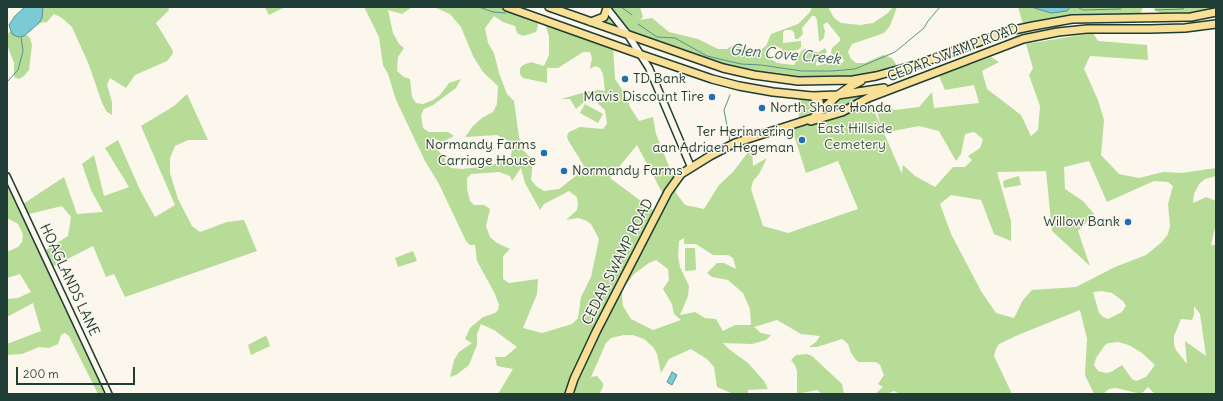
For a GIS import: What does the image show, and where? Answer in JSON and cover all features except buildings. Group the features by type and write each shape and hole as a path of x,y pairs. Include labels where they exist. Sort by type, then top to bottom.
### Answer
{"main road":[{"path":"507,7 642,56 712,79 739,86 773,92 812,96 874,91 908,83"},
{"path":"549,7 723,68 777,79 826,81 876,76"},
{"path":"607,8 642,56 656,82 691,167"},
{"path":"590,22 602,19 606,15 607,8"},
{"name":"CEDAR SWAMP ROAD","path":"876,76 919,64 1005,32 1032,26 1072,19 1191,17 1216,12"},
{"name":"CEDAR SWAMP ROAD","path":"569,394 574,379 596,332 668,192 681,174 691,167 739,141 837,113 908,83 1011,43 1058,32 1087,29 1185,28 1216,24"},
{"path":"838,95 855,84 870,80 876,76"},
{"name":"CEDAR SWAMP ROAD","path":"799,124 816,116 838,95"},
{"path":"812,96 818,99 820,104 820,110 816,116"},
{"path":"832,102 832,109 837,113"}],"street":[{"name":"HOAGLANDS LANE","path":"7,176 109,394"}],"green space":[{"path":"43,7 168,7 169,10 156,23 173,51 172,55 167,61 135,75 126,88 110,78 107,85 112,102 112,115 107,112 102,103 89,65 72,27 62,18 54,14 47,22 39,23"},
{"path":"265,7 285,7 269,15"},
{"name":"East Hillside Cemetery","path":"364,7 412,7 402,14 388,10 393,33 399,44 404,48 398,57 397,71 404,77 410,79 412,97 416,103 423,104 433,100 440,95 449,83 461,79 456,88 433,105 424,109 421,115 423,128 429,132 448,132 454,136 444,141 438,141 433,137 434,146 440,153 445,155 445,162 451,168 462,169 488,166 508,160 511,156 512,149 510,142 497,135 465,137 473,126 482,118 493,112 497,104 498,86 483,72 473,56 461,27 450,14 434,7 504,7 537,21 538,26 536,32 523,36 517,33 515,26 503,22 494,16 485,28 488,43 494,53 499,73 507,94 514,101 519,137 523,150 533,160 531,180 536,186 544,191 559,189 577,175 584,166 568,140 567,136 569,132 580,127 603,129 607,124 605,110 594,100 585,101 576,109 570,99 561,99 586,92 599,90 605,91 603,74 600,68 595,66 590,69 592,58 590,52 583,52 558,68 547,68 547,83 523,78 520,74 520,68 531,62 544,66 549,55 549,36 545,24 549,24 613,46 615,79 627,97 630,107 639,121 653,117 656,134 675,181 676,193 685,205 704,209 719,185 733,172 752,147 753,166 767,158 759,174 753,181 751,189 763,226 788,233 858,209 838,161 806,173 791,126 799,123 799,95 874,91 869,99 902,174 903,165 915,176 935,187 953,167 965,167 972,160 968,156 980,148 983,139 974,132 965,134 961,154 956,161 939,131 919,126 888,132 880,123 877,111 881,102 894,110 919,107 932,92 934,108 979,103 974,85 945,90 939,76 991,57 999,62 982,71 987,89 1021,115 1031,136 1038,130 1040,106 1029,75 1033,68 1026,44 1093,33 1098,41 1147,45 1148,60 1090,56 1084,69 1098,100 1104,120 1101,155 1119,174 1139,178 1163,172 1182,173 1216,168 1216,176 1205,179 1199,184 1194,194 1193,203 1206,197 1216,201 1216,223 1211,245 1216,245 1216,394 1155,394 1148,387 1141,394 1116,388 1109,389 1103,394 1094,394 1085,375 1087,339 1080,310 999,344 994,356 1012,394 900,394 894,391 886,394 875,394 883,387 878,384 884,375 880,365 876,362 859,362 856,360 851,353 848,344 842,339 817,347 809,347 816,342 820,336 801,334 777,320 754,327 761,333 771,335 766,340 752,344 723,343 748,363 764,381 768,389 748,390 748,394 733,394 717,387 714,367 707,359 691,349 669,359 661,373 657,354 653,347 644,339 633,335 624,335 611,338 606,343 591,377 597,376 603,383 603,387 599,394 498,394 513,369 497,366 495,357 505,357 517,347 494,330 481,324 477,334 477,345 469,365 456,375 450,377 454,360 459,352 472,343 465,339 470,328 483,317 495,313 498,310 499,305 495,294 477,261 475,245 470,245 466,241 396,100 388,74 383,65 379,37","holes":["637,145 665,198 657,213 610,178","1089,161 1107,202 1154,181 1168,182 1173,186 1168,204 1170,226 1168,234 1162,242 1146,255 1115,267 1076,287 1032,290 1023,300 1014,318 996,313 981,291 951,234 940,204 951,195 981,200 994,234 1011,241 1011,221 997,172 1046,171 1052,231 1090,266 1078,231 1094,214 1083,201 1065,189 1064,167","521,168 525,183 540,210 544,204 569,191 577,197 578,204 577,210 566,220 578,218 585,220 591,224 599,239 591,277 581,297 578,318 572,324 542,333 523,328 537,294 538,279 509,283 503,279 503,256 510,249 497,243 490,237 486,226 490,209 484,205 474,205 470,201 467,189 467,178 471,174 499,172 510,176 512,181","684,238 684,244 696,244 713,255 728,255 733,258 736,269 724,263 717,263 707,273 712,277 728,280 743,293 750,309 751,325 735,325 723,331 716,319 705,318 695,312 680,315 688,296 689,286 680,267 678,256 679,241","656,260 668,269 669,280 663,289 672,304 674,314 681,320 653,330 631,319 623,306 622,290 634,274 649,263","1102,291 1112,293 1123,301 1126,306 1122,312 1108,319 1099,313 1093,292","1194,306 1200,314 1206,356 1185,341 1187,364 1176,350 1174,345 1174,336 1181,319 1192,320 1194,315","1118,342 1129,345 1142,353 1155,365 1146,377 1136,381 1132,379 1122,365 1111,372 1106,373 1098,371 1094,365 1096,358 1108,343"]},
{"path":"606,7 640,7 643,17 640,20 652,18 669,32 698,39 718,49 727,49 733,45 760,50 766,46 771,34 798,24 810,12 812,7 828,7 834,18 841,23 860,25 873,23 888,13 893,7 897,7 890,26 884,33 852,44 848,52 851,59 856,63 865,63 883,55 892,58 900,71 826,81 741,73 595,21 600,20","holes":["812,16 815,16 817,20 819,42 824,38 825,31 823,25 827,22 840,38 840,41 832,48 831,53 844,60 843,63 837,62 830,55 827,56 826,59 828,61 832,60 832,62 816,66 816,62 827,52 825,48 819,52 806,49 802,50 794,65 777,63 771,59 769,54 773,47 776,46 782,49 785,59 788,57 788,51 798,50 801,47 801,41 783,43 783,33 785,30 791,30 794,32 795,39 798,39 803,34 802,28"]},
{"path":"1018,7 1030,7 1035,9 1070,7 1143,7 1140,15 1072,19 1024,27"},
{"path":"1154,7 1216,7 1216,11 1190,16 1164,15 1155,10"},
{"path":"10,31 18,37 27,35 30,38 32,45 29,70 19,79 14,77 14,63 7,45 7,36"},
{"path":"187,94 208,140 188,140 175,146 170,158 170,173 178,199 192,226 200,232 227,222 244,220 257,251 125,297 114,274 106,277 93,246 50,268 109,394 98,394 69,336 65,333 61,335 58,344 49,348 39,347 22,354 7,355 7,344 41,331 33,303 7,317 7,299 18,298 31,292 20,274 7,278 7,252 18,247 22,242 23,234 18,224 7,218 7,181 20,206 64,177 77,214 103,212 91,190 82,164 94,155 104,196 129,187 105,148 118,140 140,190 155,217 175,205 141,126 174,106","holes":["62,206 71,217 68,236 43,252 25,215"]},
{"path":"585,104 603,114 598,123 580,113"},
{"path":"1019,176 1021,185 1004,188 1003,182 1005,180"},
{"path":"685,248 695,248 696,270 685,271"},
{"path":"413,251 417,261 398,267 395,258"},
{"path":"265,336 267,337 270,346 251,355 248,345"},
{"path":"807,354 812,356 842,384 844,394 822,394 817,390 797,394 797,371 791,360 796,355"}],"water":[{"path":"25,7 43,7 42,18 39,23 24,36 18,37 12,34 9,25 15,16"},
{"path":"1031,7 1070,7 1067,11 1051,13"},
{"path":"672,372 677,375 672,385 667,382"}],"waterway":[{"name":"Glen Cove Creek","path":"479,7 493,12 505,13"},
{"name":"Glen Cove Creek","path":"621,7 632,15"},
{"name":"Glen Cove Creek","path":"638,24 657,37 675,38 707,56 741,64 761,65 802,71 832,71 855,69 895,52 924,28 940,7"},
{"name":"Glen Cove Creek","path":"1077,7 1083,10 1121,9"},
{"name":"Glen Cove Creek","path":"1155,10 1183,9 1185,7"},
{"name":"Glen Cove Creek","path":"7,82 18,70 23,51 21,37"},
{"path":"730,95 724,110 730,141"}],"place":[{"name":"TD Bank","path":"625,79"},
{"name":"Mavis Discount Tire","path":"712,97"},
{"name":"North Shore Honda","path":"762,108"},
{"name":"Ter Herinnering aan Adriaen Hegeman","path":"802,140"},
{"name":"Normandy Farms Carriage House","path":"544,153"},
{"name":"Normandy Farms","path":"564,171"},
{"name":"Willow Bank","path":"1128,222"}]}
